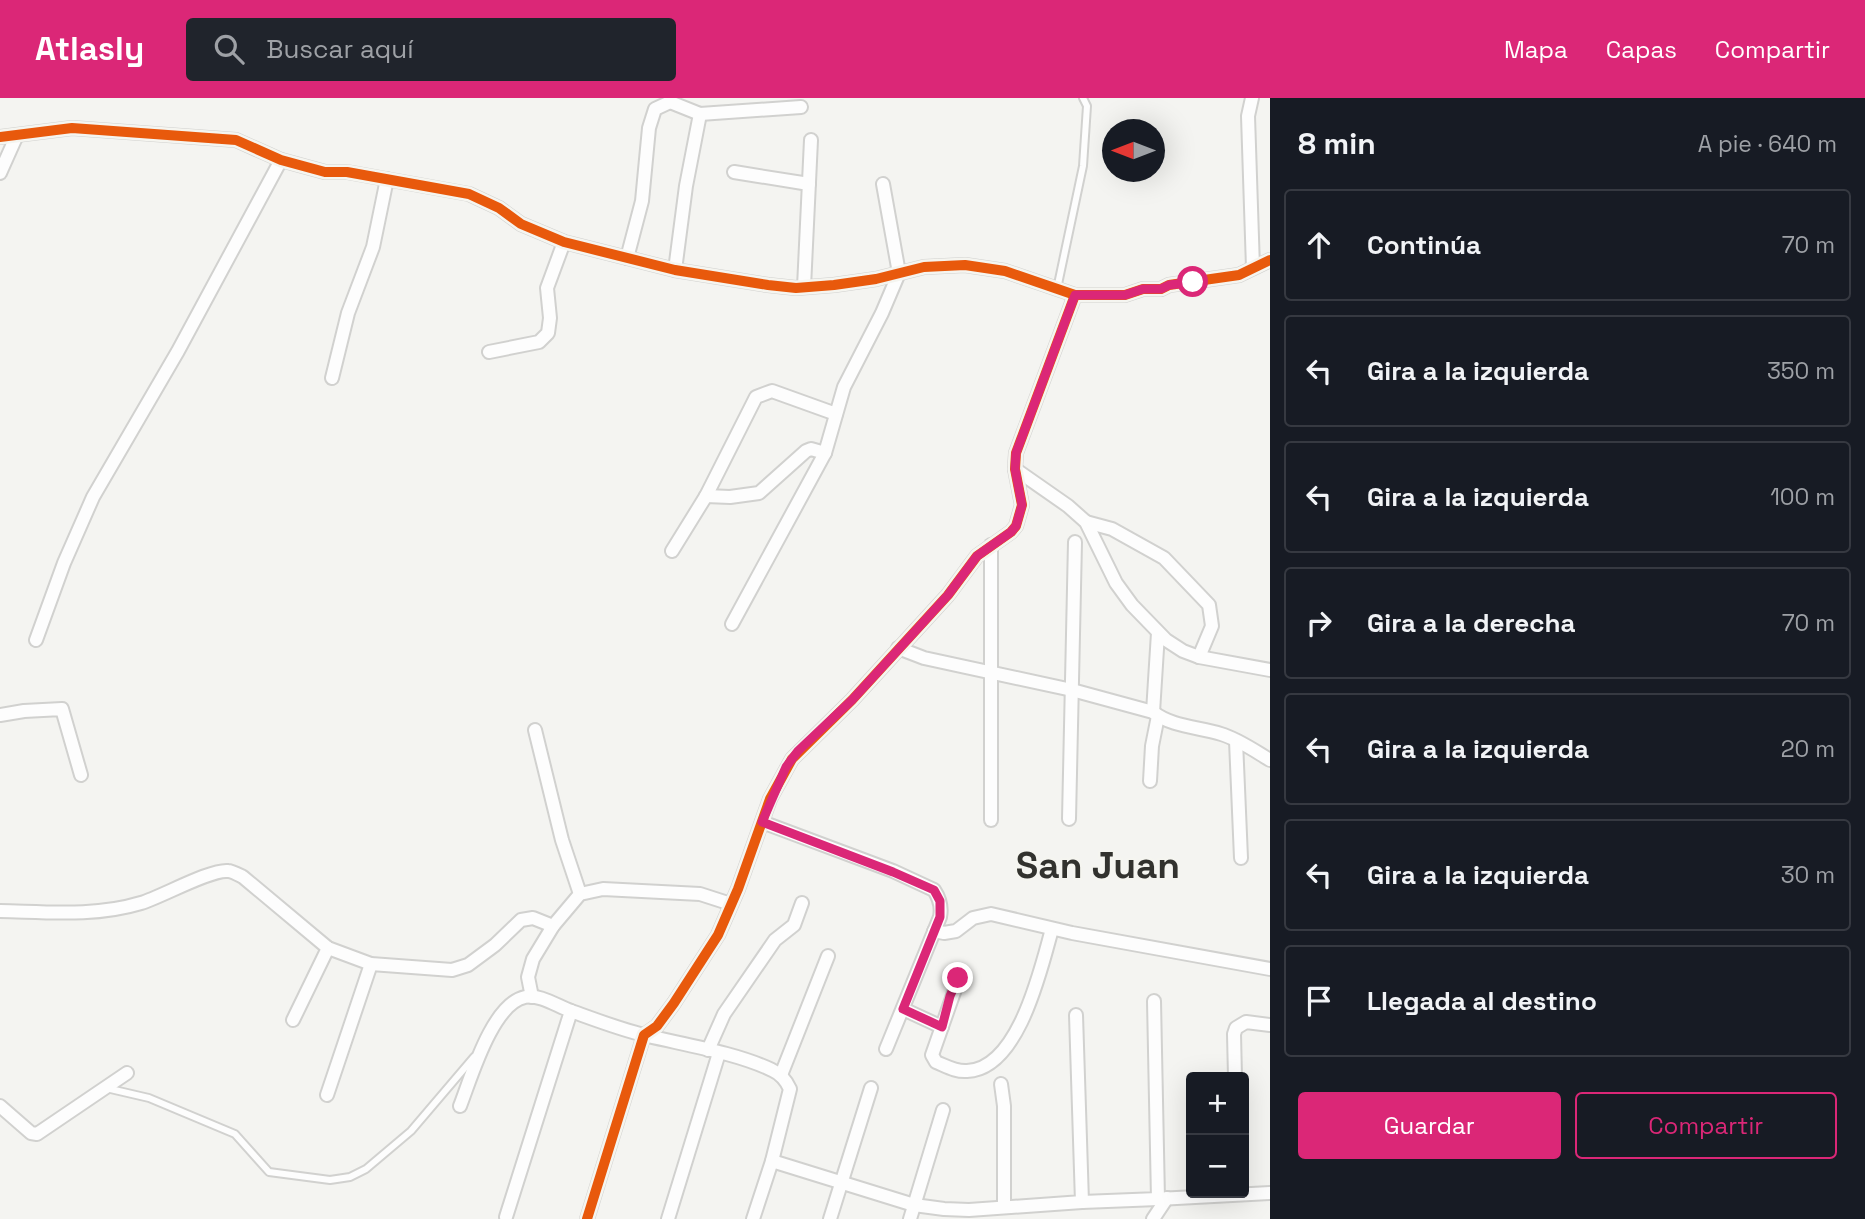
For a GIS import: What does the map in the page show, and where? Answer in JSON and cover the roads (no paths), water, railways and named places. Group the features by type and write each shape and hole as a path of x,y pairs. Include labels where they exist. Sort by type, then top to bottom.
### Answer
{"street":[{"path":"1252,98 1248,116 1253,268"},
{"path":"627,258 642,201 649,128 655,110 670,102 700,114 801,107"},
{"path":"675,270 686,186 700,114"},
{"path":"0,136 72,128 236,140 281,160 325,172 347,172 469,194 499,208 521,224 564,242 675,270 768,285 804,287 876,279 924,267 965,265 1005,271 1075,295 1125,295 1143,289 1161,289 1169,285 1239,275 1270,260"},
{"path":"0,173 17,135"},
{"path":"804,287 811,140"},
{"path":"36,640 64,563 93,497 178,351 281,160"},
{"path":"734,172 809,184"},
{"path":"332,378 348,313 373,247 387,179"},
{"path":"732,624 825,453 844,387 899,273 883,184"},
{"path":"489,352 540,342 548,334 550,318 547,288 564,242"},
{"path":"587,1219 644,1035 657,1026 718,935 770,799 792,759 852,700 948,595 977,556 1011,532 1019,519 1022,505 1015,469 1019,443 1075,295"},
{"path":"672,551 706,496 756,397 772,391 836,414"},
{"path":"706,496 730,497 760,493 806,451 811,449 825,453"},
{"path":"1015,469 1020,470 1034,484 1068,506 1086,522 1115,583 1158,633 1175,647 1199,657 1270,670"},
{"path":"1086,522 1112,529 1164,558 1209,606 1212,626 1199,657"},
{"path":"1069,819 1075,542"},
{"path":"990,545 991,820"},
{"path":"1150,781 1158,633"},
{"path":"898,648 924,658 1072,690 1155,714 1192,728 1220,734 1270,760"},
{"path":"0,715 62,709 81,775"},
{"path":"535,730 562,840 580,894"},
{"path":"1236,741 1241,858"},
{"path":"762,822 934,890 941,906 934,930 886,1049"},
{"path":"0,911 79,913 110,910 143,902 227,870 243,877 328,948 371,964 452,970 468,965 495,945 521,920 533,918 553,926"},
{"path":"532,997 528,976 533,959 553,926 580,894 603,889 700,894 731,904"},
{"path":"668,1219 724,1014 775,940 794,925 802,903"},
{"path":"934,930 944,933 956,930 973,918 985,914 1270,969"},
{"path":"958,978 932,1051 936,1062 957,1070 970,1071 983,1067 994,1058 1021,1026 1052,929"},
{"path":"293,1020 328,948"},
{"path":"780,1075 828,956"},
{"path":"327,1096 371,964"},
{"path":"460,1106 482,1048 494,1025 508,1008 523,997 543,999 644,1035 772,1070 780,1075 790,1089 772,1161 752,1219"},
{"path":"1153,1219 1162,1199 1154,1001"},
{"path":"903,1009 942,1027"},
{"path":"506,1217 571,1011"},
{"path":"1076,1015 1082,1202"},
{"path":"1235,1072 1236,1028 1246,1023 1270,1025"},
{"path":"0,1106 31,1133 37,1134 127,1073"},
{"path":"1001,1084 1004,1106 1004,1207"},
{"path":"830,1219 871,1088"},
{"path":"910,1219 943,1110"},
{"path":"772,1161 914,1205 944,1209 1186,1197"},
{"path":"1249,1194 1270,1193"}],"lane":[{"path":"1057,289 1083,166 1087,106 1083,98"},
{"path":"105,1087 149,1098 235,1134 269,1172 330,1180 350,1177 366,1169 411,1131 482,1048"}],"district":[{"name":"San Juan","path":"1098,865"}]}
